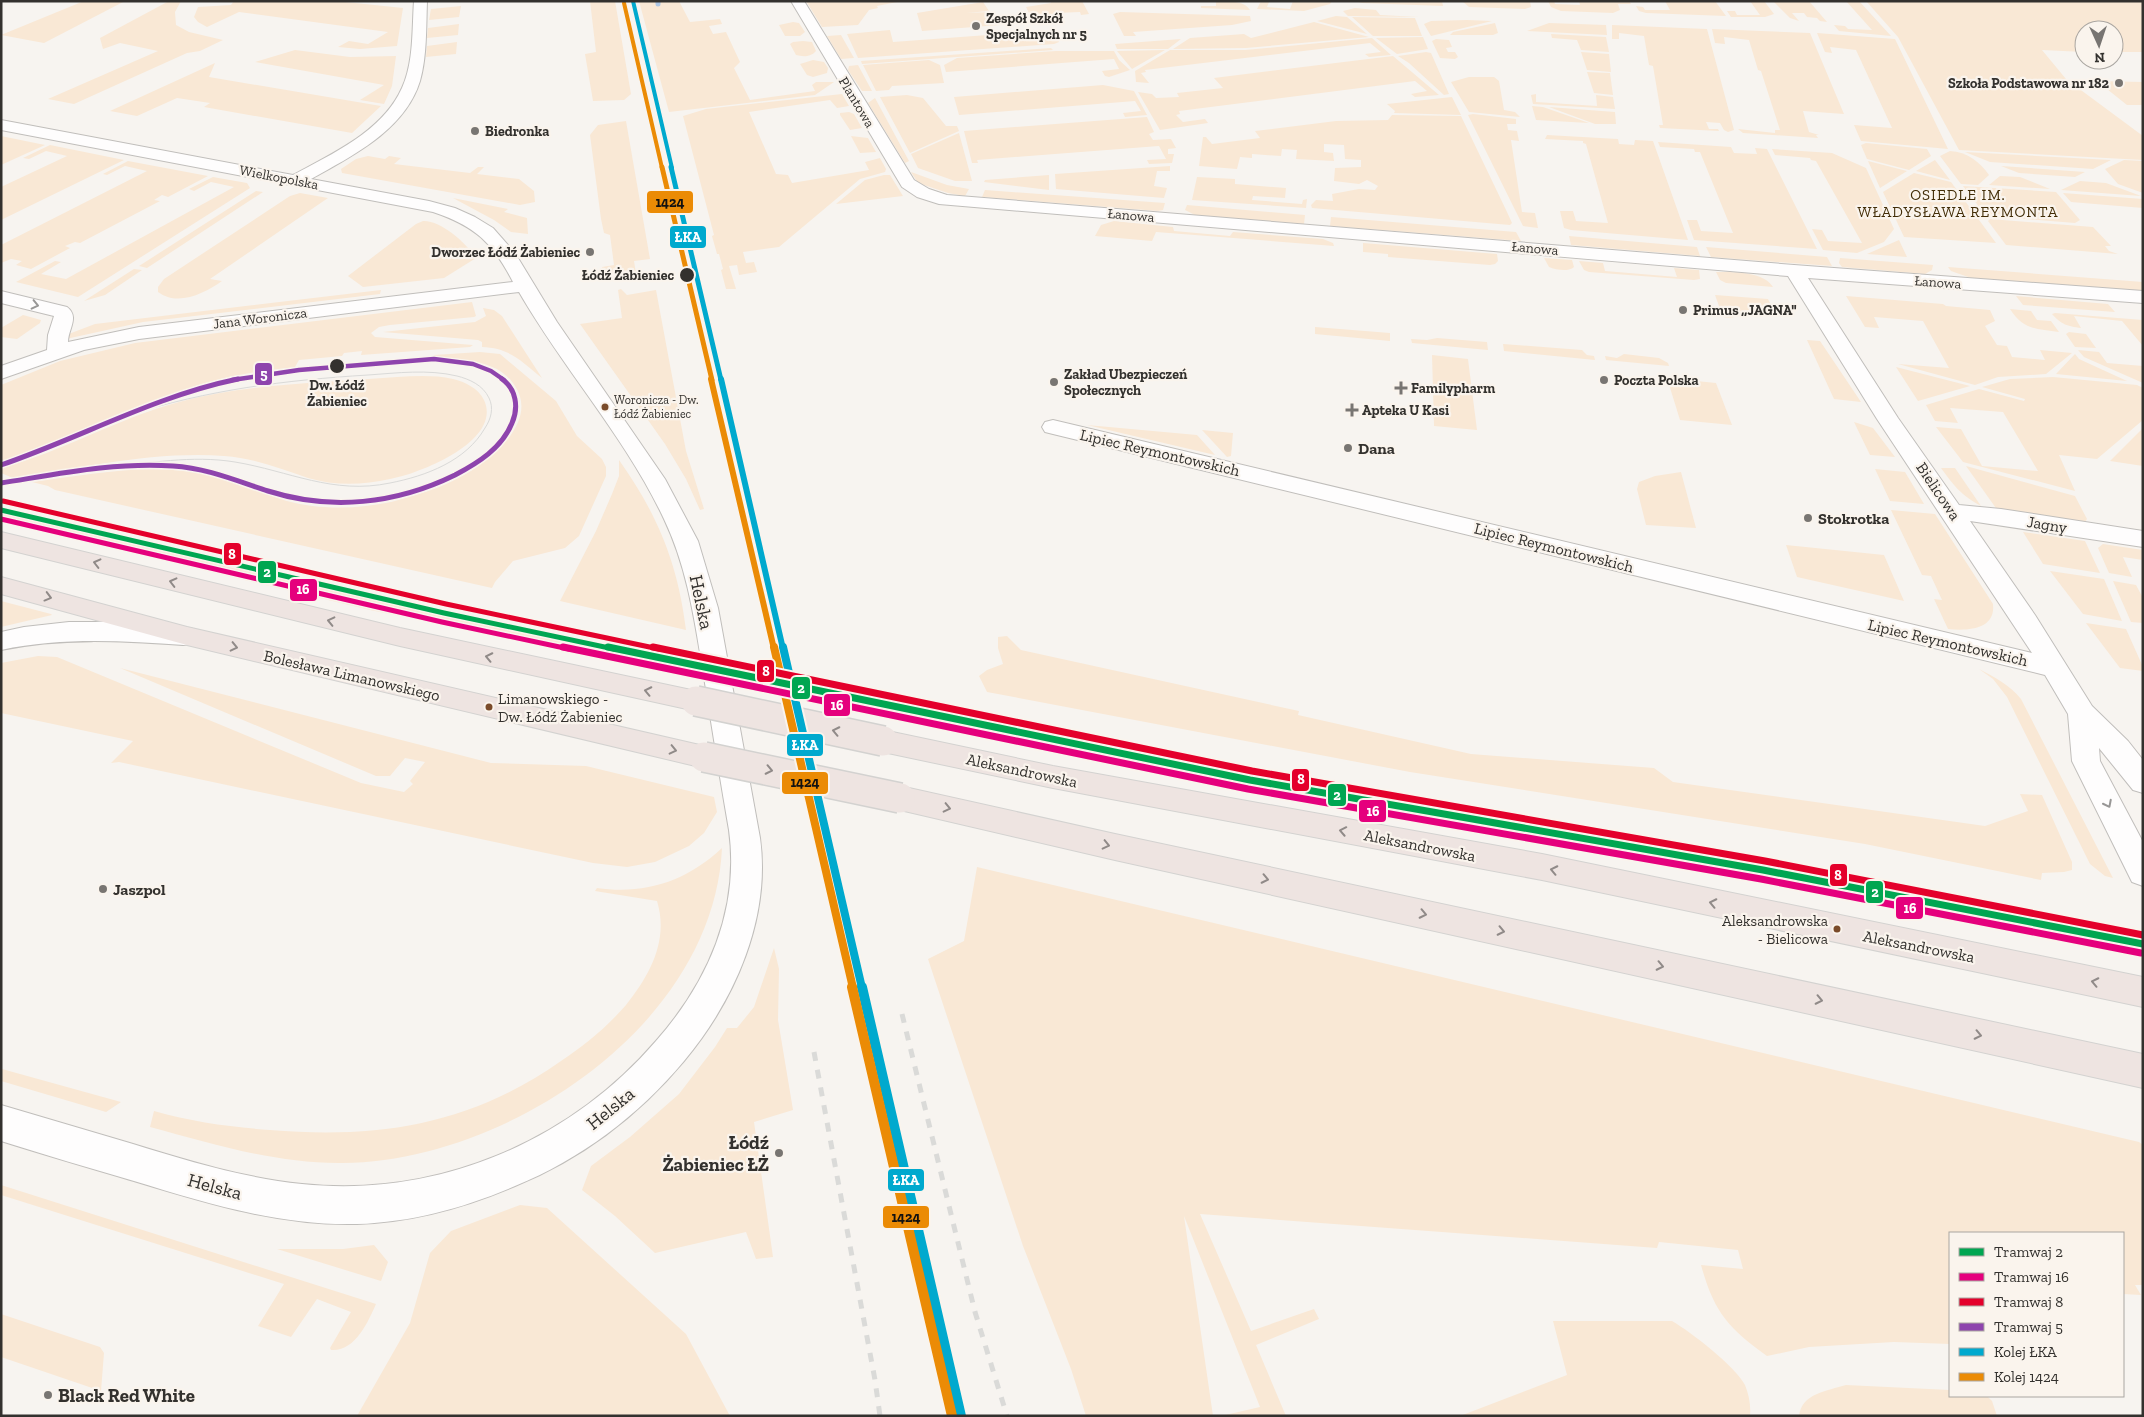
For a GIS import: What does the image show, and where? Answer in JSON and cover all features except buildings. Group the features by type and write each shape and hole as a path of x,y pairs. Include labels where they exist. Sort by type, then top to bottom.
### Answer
{"main road":[{"name":"Aleksandrowska","path":"1,540 391,635 1053,777 1542,868 2143,992"},
{"name":"Bolesława Limanowskiego","path":"1,585 187,636 704,757 900,798 1144,853 2143,1070"}],"street":[{"path":"297,180 362,141 394,116 405,101 413,79 421,1"},
{"name":"Plantowa","path":"797,1 899,170 908,183 927,195"},
{"name":"Wielkopolska","path":"1,126 418,203 444,210 479,226 499,242 524,286 655,482 676,518"},
{"name":"Łanowa","path":"927,195 954,201 1794,271 2143,297"},
{"name":"Bielicowa","path":"1794,271 1883,411 2026,621 2082,713 2118,749 2143,782"},
{"name":"Jana Woronicza","path":"1,373 57,352 99,340 139,333 524,286"},
{"path":"1,297 60,311 64,314 58,336 57,352"},
{"name":"Lipiec Reymontowskich","path":"1053,427 2055,668"},
{"name":"Jagny","path":"1952,512 2002,517 2143,539"},
{"name":"Helska","path":"1,1123 249,1196 311,1204 374,1204 402,1202 450,1191 532,1161 590,1124 635,1089 657,1067 691,1024 716,983 738,926 747,875 744,831 704,604 693,560 676,518"},
{"path":"1,641 20,636 58,631 109,631 187,636"},
{"name":"Bielicowa","path":"2082,713 2086,761 2143,872"}],"shaded area":[{"path":"84,1 125,1 44,43 1,35"},
{"path":"169,1 181,1 175,12 176,25 189,32 223,40 200,51 187,53 74,104 48,99 158,51 120,43 103,49 100,38"},
{"path":"234,1 336,1 403,8 397,46 360,49 338,47 349,41 368,44 388,32 239,12 207,27 198,22 194,17 198,7 231,5"},
{"path":"590,1 615,1 631,94 624,100 593,101 585,54 596,52"},
{"path":"639,1 679,1 690,22 720,19 722,24 709,26 713,34 726,32 740,62 734,68 750,100 815,91 812,85 816,82 834,82 815,95 669,112"},
{"path":"806,1 902,1 877,6 878,8 869,10 858,25 822,27"},
{"path":"1050,1 1082,1 1089,14 1081,15 1080,12 1056,13 1057,16 1054,18 1032,19 1026,7 1051,3"},
{"path":"1216,1 1244,4 1250,10 1201,8 1201,6 1216,6"},
{"path":"1261,1 1269,2 1267,7 1290,9 1293,1 1332,1 1330,4 1304,11 1257,9"},
{"path":"1355,1 1442,1 1443,6 1362,3"},
{"path":"1462,1 1530,1 1531,7 1525,9 1469,7"},
{"path":"1548,1 1554,1 1555,4 1580,5 1579,1 1629,1 1631,4 1618,4 1620,10 1613,13 1561,11 1551,7"},
{"path":"1665,1 1715,1 1726,16 1646,13 1639,11 1636,6 1643,7 1645,10 1670,10"},
{"path":"1750,1 1764,1 1774,14 1765,17 1731,17 1727,11 1735,11 1737,15 1760,15"},
{"path":"1773,1 1809,1 1827,22 1807,17 1804,13 1792,13 1799,21 1790,18"},
{"path":"1846,1 1859,1 1891,36 1839,31 1834,25 1845,26 1848,29 1872,30"},
{"path":"1866,1 2143,1 2143,52 2124,52 2124,20 2074,20 2074,52 2042,50 2066,79 2143,136 2143,160 1959,150 1898,37"},
{"path":"983,2 989,11 966,13 990,12 1000,25 922,31 917,13"},
{"path":"461,6 459,17 429,20 431,9"},
{"path":"1355,8 1376,10 1380,15 1419,17 1348,16 1343,11"},
{"path":"1120,12 1250,16 1251,21 1232,25 1133,32 1136,36 1124,36 1113,14"},
{"path":"1336,16 1347,17 1367,34 1317,21"},
{"path":"1352,17 1415,18 1422,36 1373,36"},
{"path":"1431,21 1492,21 1431,36 1424,24"},
{"path":"793,22 799,23 805,32 800,36 785,36 779,25"},
{"path":"1314,22 1369,37 1246,48 1173,49 1190,38 1244,34 1251,38"},
{"path":"1495,23 1498,33 1493,35 1450,35 1453,32"},
{"path":"1549,23 1606,25 1607,35 1527,31"},
{"path":"459,24 458,35 427,38 428,28"},
{"path":"1612,25 1707,29 1734,130 1728,132 1724,130 1720,123 1706,122 1709,129 1718,129 1719,131 1660,128 1659,125 1663,125 1653,66 1649,65 1644,36 1619,33 1619,39 1612,39"},
{"path":"1712,29 1810,33 1844,114 1803,111 1809,132 1819,135 1816,135 1818,138 1743,133 1738,129 1775,133 1775,130 1780,130 1749,40 1724,37 1725,44 1715,43"},
{"path":"890,30 893,42 1055,30 1059,42 1054,44 858,58 847,34"},
{"path":"1817,33 1895,39 1948,149 1861,141 1854,125 1892,128 1856,50 1830,47 1832,53 1825,52"},
{"path":"1551,34 1606,37 1609,52 1581,50 1577,40 1552,38"},
{"path":"841,35 854,58 841,59 827,36"},
{"path":"1423,37 1428,49 1397,54 1376,38"},
{"path":"1372,38 1391,55 1369,57 1365,54 1381,52 1370,43 1145,70 1146,72 1141,73 1149,83 1136,82 1135,71 1170,50 1245,50"},
{"path":"1181,39 1168,49 1117,49 1115,44"},
{"path":"1436,39 1449,40 1452,47 1446,48 1448,52 1455,52 1458,57 1455,59 1440,58 1432,41"},
{"path":"803,41 812,42 816,51 807,56 796,55 790,44"},
{"path":"457,42 456,54 426,57 427,46"},
{"path":"1051,48 1053,50 862,64 861,61"},
{"path":"295,50 350,57 396,56 392,86 384,104 360,100 384,85 255,62"},
{"path":"1165,50 1132,69 1117,51"},
{"path":"1056,51 1114,51 1119,60 1130,70 1109,77 1105,76 1102,71 1119,69 1114,59 946,72 944,65 957,58"},
{"path":"1581,52 1609,54 1611,72 1587,70"},
{"path":"1431,53 1449,94 1444,95 1409,63 1398,56"},
{"path":"1393,56 1439,95 1415,97 1411,94 1427,91 1415,81 1179,111 1180,114 1176,115 1183,122 1205,119 1208,123 1160,130 1138,92 1152,94 1156,98 1179,97 1177,93 1223,88 1214,78"},
{"path":"813,60 824,62 828,68 827,73 813,77 807,75 800,64"},
{"path":"929,60 940,65 944,83 892,86 889,90 876,91 863,65"},
{"path":"215,63 209,77 381,106 352,133 204,107 210,103 177,98 137,116 110,111"},
{"path":"858,65 872,91 862,91 848,70 849,66"},
{"path":"1587,72 1610,73 1613,95 1594,93"},
{"path":"1469,77 1494,77 1499,81 1504,110 1515,112 1520,117 1469,112 1451,82"},
{"path":"2097,81 2143,82 2143,105 2127,105"},
{"path":"1103,85 1134,91 1147,115 1125,117 1123,113 1141,111 1135,101 959,115 954,97"},
{"path":"842,94 849,106 837,108 830,100 749,112 776,174 788,175 792,183 869,170 865,162 880,158 886,169 885,172 860,179 779,247 743,252 746,263 754,262 757,272 739,275 737,265 729,266 736,289 726,289 721,270 723,269 712,236 714,235 683,116 706,109"},
{"path":"1536,94 1536,102 1597,106 1596,95 1613,97 1615,109 1533,104 1531,95"},
{"path":"907,95 923,98 946,126 957,126 959,131 910,153 880,97"},
{"path":"1452,97 1461,115 1394,113 1395,111 1387,104"},
{"path":"875,98 909,161 905,163 868,103"},
{"path":"1532,106 1543,107 1589,123 1536,120"},
{"path":"1549,107 1615,112 1616,124 1595,124"},
{"path":"849,112 854,114 862,128 850,130 840,115 840,113"},
{"path":"1392,115 1461,116 1512,223 1510,225 1312,208 1311,205 1316,200 1333,201 1332,194 1359,189 1375,190 1378,186 1367,180 1359,184 1334,181 1335,168 1361,167 1361,160 1345,159 1344,145 1324,144 1324,152 1333,153 1334,161 1296,159 1297,150 1282,149 1281,156 1252,154 1252,158 1240,157 1237,169 1199,166 1203,137 1206,137 1212,144 1260,138 1255,131 1336,121 1388,120"},
{"path":"1468,115 1516,119 1516,124 1507,124 1508,130 1517,131 1519,141 1511,140 1522,212 1535,213 1538,228 1523,226"},
{"path":"1147,117 1154,132 1149,134 1153,140 1171,139 1176,148 1168,149 1168,154 1174,154 1172,163 1149,164 1147,160 1166,159 1159,146 977,160 978,163 972,163 964,131"},
{"path":"626,121 650,259 634,261 637,280 632,280 630,270 603,274 602,267 614,265 610,235 604,233 601,219 590,135 598,125"},
{"path":"959,133 972,181 955,181 918,168 911,154"},
{"path":"1547,135 1618,139 1619,144 1634,145 1635,140 1653,141 1688,240 1564,228 1560,211 1573,211 1576,221 1608,223 1586,144 1583,141 1545,139"},
{"path":"1,136 45,145 1,165"},
{"path":"851,136 868,138 876,152 860,153"},
{"path":"1658,142 1731,147 1734,153 1757,154 1755,148 1767,149 1817,249 1694,240 1687,220 1697,220 1701,231 1733,233 1700,152 1695,152 1694,149 1660,147"},
{"path":"1866,143 1927,149 1931,156 1909,170 1867,159 1861,145"},
{"path":"50,145 124,160 1,220 1,187 67,156 46,151 29,159 23,158"},
{"path":"1772,149 1832,153 1866,168 1894,229 1884,242 1857,253 1823,250 1812,229 1822,230 1828,241 1862,243 1816,161 1810,158 1775,155"},
{"path":"1950,151 1962,153 1972,158 1989,175 1978,185 1961,184 1940,156"},
{"path":"1965,152 2111,160 2093,169 1990,162"},
{"path":"368,156 385,159 389,156 401,158 394,164 470,173 478,167 484,167 477,174 519,179 534,191 535,202 520,205 342,173 341,169 356,159"},
{"path":"1935,160 1950,180 1916,171"},
{"path":"2124,160 2143,161 2143,193 2118,184 2105,169"},
{"path":"128,161 208,176 168,197 162,195 154,200 160,201 80,243 75,242 65,246 70,248 31,269 16,265 22,261 11,259 1,263 1,245 147,171 125,166 107,175 103,174"},
{"path":"1868,161 1907,171 1880,188"},
{"path":"1170,166 1170,171 1157,171 1154,186 1167,188 1164,198 1056,189 1055,174"},
{"path":"2001,166 2085,172 2075,177 2019,173"},
{"path":"911,172 947,185 969,189 965,196 948,193 918,183"},
{"path":"1914,173 1951,182 1996,243 1904,237 1883,192"},
{"path":"890,175 903,196 836,204 865,180"},
{"path":"1049,175 1049,190 984,182 985,180"},
{"path":"2000,176 2020,177 2050,189 1989,185"},
{"path":"213,177 247,183 250,188 78,297 16,282 55,261 61,262 41,274 66,279 234,187 211,182 194,191 189,189"},
{"path":"1197,177 1235,179 1235,184 1286,188 1285,198 1253,196 1252,200 1302,204 1303,200 1307,199 1306,208 1192,200"},
{"path":"2080,181 2106,183 2141,196 2061,190"},
{"path":"1963,186 2056,192 2080,220 2075,223 1986,216"},
{"path":"985,190 1165,203 1163,210 1158,211 982,197"},
{"path":"256,191 263,192 147,268 139,266"},
{"path":"300,193 328,198 210,279 222,281 208,290 183,298 174,298 158,292 158,287 164,279 290,196"},
{"path":"2063,193 2143,199 2143,208 2071,202"},
{"path":"453,198 508,209 504,212 527,218 528,234 511,232 494,220"},
{"path":"1187,205 1305,215 1304,224 1195,215 1185,210"},
{"path":"1331,217 1516,232 1521,241 1330,226"},
{"path":"1990,219 2093,227 2111,246 2105,246 2109,251 2118,254 2006,245 1988,221"},
{"path":"423,221 438,224 453,234 476,258 444,278 363,287 348,276 416,224"},
{"path":"1114,221 1173,227 1174,231 1230,236 1233,232 1323,239 1333,243 1334,246 1156,232 1152,241 1095,236 1101,225"},
{"path":"1569,236 1697,247 1700,256 1571,245"},
{"path":"1899,240 1907,257 1867,254"},
{"path":"1363,243 1497,254 1498,261 1490,265 1388,257 1388,254 1363,252"},
{"path":"1706,247 1827,257 1832,266 1711,257"},
{"path":"1544,258 1572,260 1574,267 1566,270 1552,268 1549,267"},
{"path":"1840,258 1933,265 1932,270 1925,274 1842,267 1839,263"},
{"path":"1579,261 1603,263 1605,271 1677,277 1674,268 1699,270 1700,279 1589,272 1584,270"},
{"path":"1948,267 2143,282 2143,291 1971,278 1951,271"},
{"path":"134,269 142,270 105,295 84,301"},
{"path":"1716,272 1755,275 1773,287 1726,283 1720,280"},
{"path":"621,289 627,295 656,290 686,451 704,509 700,510 686,479 665,444 580,324 622,318 618,290"},
{"path":"381,290 380,294 143,322 66,339 66,335 95,324"},
{"path":"1715,295 1768,299 1773,309 1730,318 1723,317"},
{"path":"1846,296 1990,310 1995,321 1985,326 1997,345 2007,346 2012,357 2045,360 2040,350 2072,353 2046,374 1998,377 1975,385 1898,364 1949,368 1923,321 1874,317 1879,328 1865,327"},
{"path":"2016,296 2108,304 2115,312 2023,305"},
{"path":"472,302 476,316 474,317 390,325 379,327 371,333 375,337 473,345 470,347 361,355 362,351 344,353 342,356 299,360 295,367 255,372 216,380 166,396 49,445 1,461 1,385 60,361 135,343"},
{"path":"483,308 494,310 502,316 542,378 515,356 500,350 482,347 482,342 478,340 383,332 475,322 486,316"},
{"path":"2010,309 2031,311 2037,320 2051,321 2059,332 2025,325"},
{"path":"2052,314 2143,320 2143,346 2122,321 2074,316 2081,328 2062,323"},
{"path":"23,315 41,320 40,323 17,339 1,337 1,328"},
{"path":"1315,327 1390,333 1390,341 1315,334"},
{"path":"2069,332 2086,334 2096,348 2075,347 2066,334"},
{"path":"1437,338 1487,342 1488,350 1412,343 1411,339 1427,340"},
{"path":"1807,340 1820,341 1861,402 1834,399"},
{"path":"1503,344 1582,350 1587,355 1594,356 1595,360 1504,351"},
{"path":"2078,350 2099,352 2107,363 2143,366 2143,383 2084,357"},
{"path":"480,352 500,354 556,401 577,436 602,459 606,467 606,476 579,536 565,548 513,561 492,588 55,490 32,482 112,471 153,469 205,474 287,501 313,506 352,507 403,499 439,487 471,471 499,449 514,430 521,408 520,397 511,380 495,368 485,364 456,358 433,357 434,355"},
{"path":"1624,354 1659,358 1668,363 1669,366 1606,360 1605,356 1617,358"},
{"path":"2075,354 2079,359 2127,381 2056,374"},
{"path":"1432,355 1468,359 1477,430 1434,426"},
{"path":"1896,367 1970,386 1918,401"},
{"path":"397,377 439,377 458,380 471,386 484,400 487,415 481,429 470,442 437,463 403,476 370,483 349,484 318,481 246,459 198,455 118,461 13,478 1,473 1,468 46,453 134,417 179,402 259,387"},
{"path":"2053,377 2137,385 2143,388 2143,420 2097,459 2059,455 2075,491 1963,462 1936,427 1961,429 1982,466 2038,471 2003,412 1950,408 1958,423 1935,421 1926,405 1979,389 2024,401 2025,399 1982,387 2010,379"},
{"path":"1667,378 1716,383 1732,425 1680,420"},
{"path":"1854,422 1873,428 1895,457 1870,455"},
{"path":"1087,425 1197,435 1215,455"},
{"path":"2143,428 2143,466 2110,461"},
{"path":"1202,430 1233,433 1231,456 1227,457"},
{"path":"619,460 645,500 664,541 678,583 686,630 560,601 596,531 612,494 619,476"},
{"path":"1966,466 2075,496 2087,519 2084,524 1998,511"},
{"path":"1941,468 1955,468 1981,506 1958,490"},
{"path":"1875,469 1905,472 1924,504 1890,501"},
{"path":"1681,472 1696,528 1646,525 1637,489 1639,482 1655,476"},
{"path":"1891,510 1935,514 1993,604 1993,613 1985,624 1971,629 1948,629 1934,599 1942,600 1931,576 1922,575"},
{"path":"1,513 378,601 631,655 629,658 686,670 688,675 370,610 1,522"},
{"path":"2023,532 2085,541 2100,573 2043,564"},
{"path":"2103,544 2143,550 2143,560 2123,557 2132,577 2109,573 2098,548"},
{"path":"1786,545 1884,555 1904,601 1797,577"},
{"path":"2050,571 2104,579 2122,621 2083,614"},
{"path":"2113,581 2136,585 2143,598 2143,623 2131,622"},
{"path":"1,601 51,614 52,615 1,627"},
{"path":"2086,623 2126,629 2143,667 2143,671 2120,668"},
{"path":"1007,636 1021,650 1299,711 1298,715 1471,754 1654,768 1673,782 1985,826 2028,811 2020,794 2042,795 2072,862 2072,870 2042,873 2041,880 1865,844 1410,772 987,692 979,676 987,670 1003,664 998,648 998,637"},
{"path":"38,656 57,657 361,783 404,792 413,784 410,781 425,762 405,758 390,776 376,776 120,668 491,763 586,766 714,797 717,812 704,833 689,846 655,862 627,867 593,863 119,762 111,763 133,741 1,713 1,663"},
{"path":"1979,669 2007,685 2021,699 2113,878 2105,876 2090,864 2007,697 1993,679"},
{"path":"722,848 710,912 683,972 642,1025 591,1071 533,1109 471,1138 406,1156 343,1163 270,1157 150,1127 154,1111 197,1121 270,1130 348,1132 386,1129 422,1123 457,1113 492,1100 527,1083 570,1055 611,1021 635,994 650,969 655,956 661,929 657,901 595,891 597,888 632,889 664,883 694,869"},
{"path":"977,867 2139,1142 2143,1145 2143,1285 2135,1285 2141,1295 2124,1294 2124,1232 1949,1232 1949,1344 1894,1342 1809,1347 1767,1356 1742,1337 1724,1318 1711,1295 1701,1265 1743,1269 1738,1250 1659,1242 1657,1248 1200,1214 1251,1331 1314,1309 1319,1319 1256,1345 1286,1416 1221,1416 1260,1407 1184,1216 1213,1416 1086,1416 1071,1369 1023,1246 928,959 964,941"},
{"path":"774,948 779,969 778,1020 793,1110 754,1122 773,1257 756,1259 746,1232 655,1253 615,1216 582,1190 591,1166 630,1137 679,1094 727,1028 737,1028 754,1007"},
{"path":"2,1069 121,1102 106,1112 1,1081"},
{"path":"1,1185 376,1304 365,1327 354,1341 347,1346 331,1350 330,1348 351,1312 317,1299 291,1337 258,1326 284,1284 1,1195"},
{"path":"520,1205 547,1208 686,1334 730,1416 357,1416 410,1323 430,1253 451,1231"},
{"path":"374,1245 388,1262 381,1281 277,1249 343,1249"},
{"path":"1,1314 100,1347 104,1353 101,1391 1,1357"},
{"path":"1553,1321 1672,1321 1712,1350 1740,1377 1748,1393 1750,1416 1460,1416 1567,1375"},
{"path":"1846,1385 1949,1390 1949,1397 1988,1397 1992,1401 1997,1416 1799,1416 1805,1402 1824,1391"}],"tram line":[{"name":"5","path":"1,465 183,394 233,380 285,371 413,360 434,359 454,361 473,364 491,371 510,387 516,404 515,416 505,437 492,451 476,463 430,486 389,498 346,503 303,500 268,491 215,473 188,467 152,465 109,467 1,483"},
{"path":"106,468 170,460 203,459 235,462 330,484 369,486 390,483 431,471 456,458 477,440 489,421 492,410 491,402 486,393 471,381 446,374 412,372 277,383 188,399 129,415"},
{"name":"8","path":"3,501 446,604 1018,724 1252,771 1765,861 2143,935"},
{"name":"2","path":"1,510 444,613 1016,733 1250,780 1763,870 2143,944"},
{"name":"16","path":"1,519 442,622 1014,742 1248,789 1761,879 2141,953"}],"railway":[{"path":"902,1014 975,1312 1007,1416"},
{"path":"814,1052 875,1380 880,1416"}],"rail line":[{"name":"ŁKA","path":"633,1 961,1416"},
{"name":"1424","path":"624,3 952,1416"}],"place":[{"name":"Zespół Szkół Specjalnych nr 5","path":"976,26"},
{"name":"Szkoła Podstawowa nr 182","path":"2119,83"},
{"name":"Biedronka","path":"475,131"},
{"name":"Dworzec Łódź Żabieniec","path":"590,252"},
{"name":"Łódź Żabieniec","path":"687,275"},
{"name":"Primus ,,JAGNA\"","path":"1683,310"},
{"name":"Dw. Łódź Żabieniec","path":"337,366"},
{"name":"Poczta Polska","path":"1604,380"},
{"name":"Zakład Ubezpieczeń Społecznych","path":"1054,382"},
{"name":"Familypharm","path":"1401,388"},
{"name":"Woronicza - Dw. Łódź Żabieniec","path":"605,407"},
{"name":"Apteka U Kasi","path":"1352,410"},
{"name":"Dana","path":"1348,448"},
{"name":"Stokrotka","path":"1808,518"},
{"name":"Limanowskiego - Dw. Łódź Żabieniec","path":"489,707"},
{"name":"Jaszpol","path":"103,889"},
{"name":"Aleksandrowska - Bielicowa","path":"1837,929"},
{"name":"Łódź Żabieniec ŁŻ","path":"779,1153"},
{"name":"Black Red White","path":"48,1395"}],"district":[{"name":"OSIEDLE IM. WŁADYSŁAWA REYMONTA","path":"1958,204"}]}
